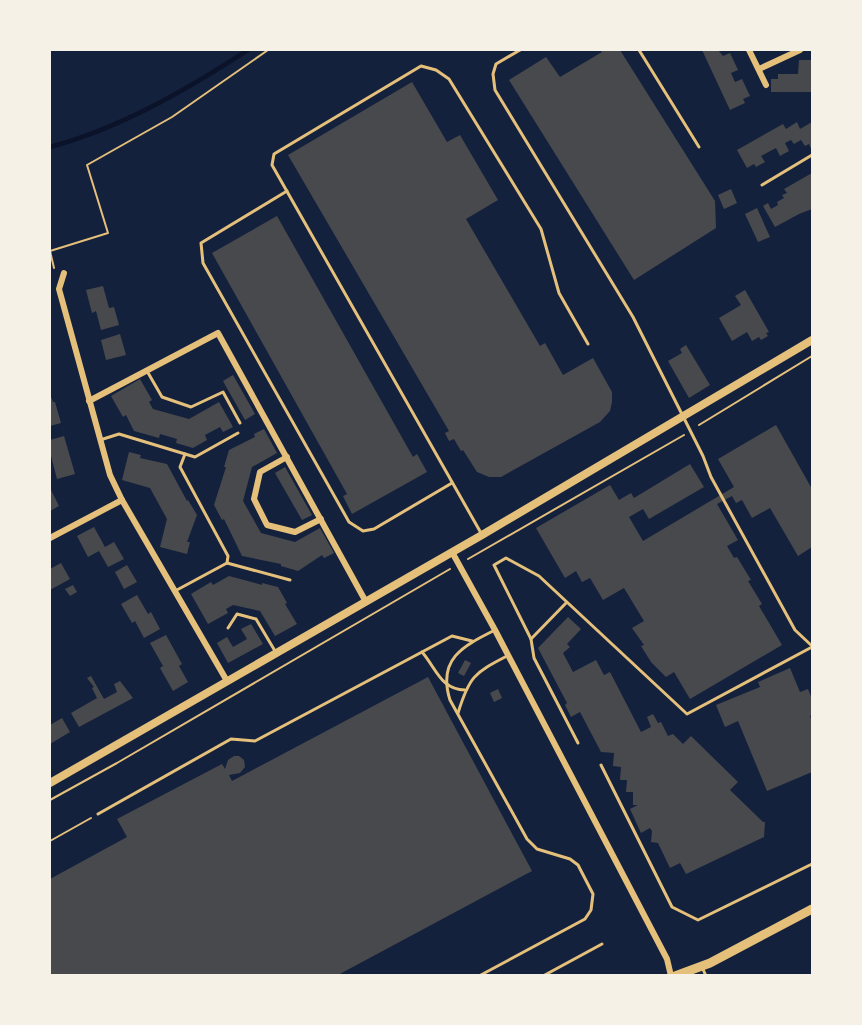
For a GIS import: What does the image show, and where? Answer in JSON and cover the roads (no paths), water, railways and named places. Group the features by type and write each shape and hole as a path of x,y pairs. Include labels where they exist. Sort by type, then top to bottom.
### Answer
{"main road":[{"path":"673,975 701,966 813,909"}],"street":[{"path":"749,50 766,85"},
{"path":"759,69 800,50"},
{"path":"64,273 59,289 110,475 122,500 227,681"},
{"path":"89,401 218,333 366,602"},
{"path":"50,783 482,535 813,340"},
{"path":"287,457 260,472 254,499 267,525 295,532 321,519"},
{"path":"50,538 122,500"},
{"path":"452,552 667,959 673,975"}],"lane":[{"path":"520,50 496,64 493,74 495,90 633,317 703,456 711,477 795,630 813,647 687,714 539,576 506,558 494,565 531,639 534,658 578,743"},
{"path":"639,50 699,147"},
{"path":"482,535 272,165 274,153 420,66 436,70 449,79 541,230 559,293 588,344"},
{"path":"762,185 813,155"},
{"path":"287,191 201,243 202,263 349,522 363,531 374,529 452,483"},
{"path":"147,371 162,397 191,407 223,392 240,423"},
{"path":"100,440 119,434 195,457 238,433"},
{"path":"184,454 180,467 228,556 227,563"},
{"path":"175,591 227,563 290,580"},
{"path":"531,639 567,602"},
{"path":"228,628 237,614 256,619 277,654"},
{"path":"446,686 448,672 460,649 495,630"},
{"path":"98,814 231,739 255,741 452,636 472,641"},
{"path":"422,652 446,686 450,700 527,839 537,849 570,859 578,865 592,894 591,910 585,919 479,975"},
{"path":"458,713 465,690 475,674 508,656"},
{"path":"446,686 465,690"},
{"path":"601,765 672,908 698,920 813,864"},
{"path":"543,975 602,944"},
{"path":"701,966 706,975"}],"waterway":[{"path":"50,147 128,119 248,50"}]}
